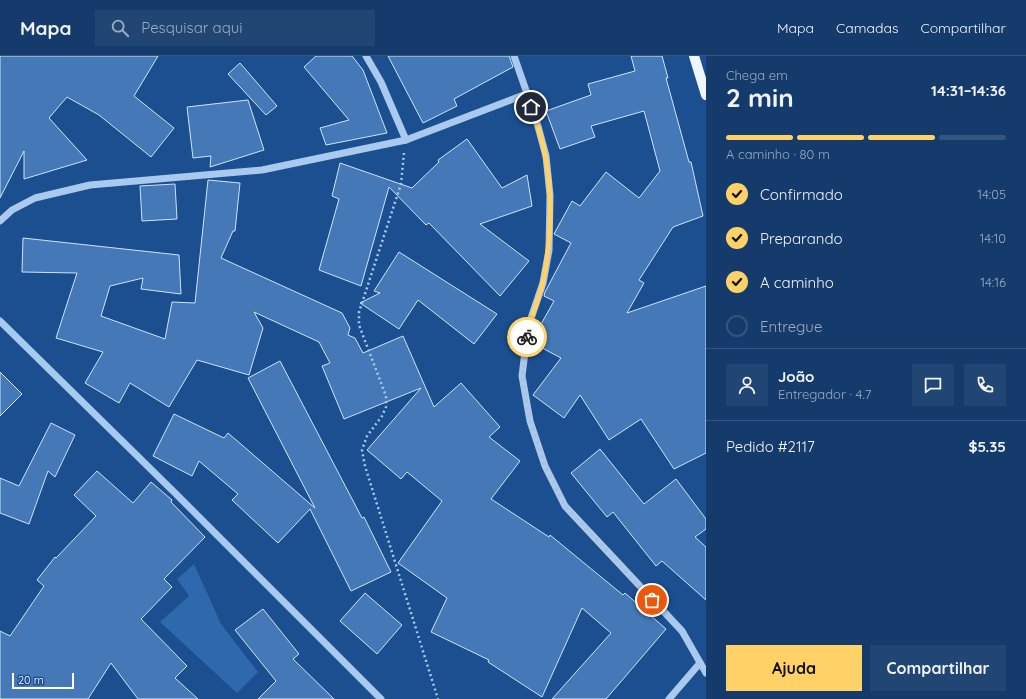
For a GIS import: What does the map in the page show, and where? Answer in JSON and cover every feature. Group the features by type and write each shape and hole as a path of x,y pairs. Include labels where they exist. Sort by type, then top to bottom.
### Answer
{"main road":[{"path":"694,56 706,95"}],"street":[{"path":"366,56 381,82 406,140"},
{"path":"514,56 536,119 546,156 550,195 549,250 543,283 528,328 522,376 530,421 545,466 565,506 682,631 706,673"},
{"path":"0,221 12,210 35,198 90,184 262,170 406,140 526,94"},
{"path":"0,321 174,492 380,699"},
{"path":"669,699 700,663"}],"path":[{"path":"406,140 401,184 359,312 359,325 386,396 386,407 382,416 367,436 362,450 365,466 438,699"}],"shaded area":[{"path":"194,564 221,624 258,672 237,693 160,622 189,596 177,579"}],"building":[{"path":"0,56 158,56 134,96 174,128 151,157 99,115 67,97 49,118 87,160 24,179 24,151 0,198"},
{"path":"316,56 352,56 363,70 387,133 326,145 320,128 349,120 304,67"},
{"path":"388,56 509,56 513,67 454,99 457,106 423,123"},
{"path":"631,56 662,56 668,78 666,78 689,162 691,162 703,216 673,227 639,280 644,283 627,313 706,286 706,453 674,469 641,419 609,440 580,395 564,418 533,395 561,358 531,342 554,301 544,296 545,292 571,243 554,234 572,201 580,206 606,172 639,198 660,171 644,111 591,126 595,137 560,149 546,111 591,95 588,84 635,71"},
{"path":"240,63 277,106 266,115 228,74"},
{"path":"248,100 264,150 210,167 211,156 193,158 187,107"},
{"path":"467,139 502,188 527,175 532,206 480,224 529,261 500,296 429,223 426,225 389,187 361,286 319,270 339,199 332,196 340,163 412,188 439,162 438,160"},
{"path":"208,180 240,183 235,231 233,231 221,258 342,313 350,328 348,335 355,338 363,353 403,336 434,407 461,383 500,427 489,437 520,461 491,499 549,537 550,535 623,595 625,593 666,629 606,699 552,699 611,633 582,608 542,697 488,662 489,660 431,632 447,598 398,563 442,501 407,472 401,479 367,450 421,388 344,419 322,366 330,363 319,342 254,312 263,328 249,375 197,360 169,407 130,383 119,403 85,383 103,352 56,338 77,273 22,272 23,238 179,255 181,294 141,289 143,278 110,286 101,316 165,339 172,302 195,303"},
{"path":"175,184 177,219 142,221 140,186"},
{"path":"399,252 497,314 474,344 418,300 399,329 360,303 380,293 374,291"},
{"path":"280,361 362,518 364,517 391,572 351,591 310,509 278,543 232,500 238,494 199,461 192,476 153,456 174,414 224,438 228,433 315,508 248,378"},
{"path":"0,372 22,394 0,416"},
{"path":"51,423 75,435 55,477 48,471 29,524 0,513 0,478 19,486"},
{"path":"600,449 644,504 676,479 706,519 706,529 695,537 706,547 706,600 662,561 656,566 613,512 607,517 571,473"},
{"path":"97,471 133,503 151,482 172,500 171,502 205,537 164,579 172,587 141,619 187,666 175,678 198,699 138,699 111,663 88,699 0,699 0,631 10,636 44,586 37,580 55,557 56,558 96,516 74,495"},
{"path":"365,593 402,625 377,654 340,621"},
{"path":"263,609 299,654 293,659 334,699 258,699 276,681 235,630"}],"way so far":[{"path":"527,337 522,376 530,421 545,466 565,506 652,600"}],"route":[{"path":"527,337 528,328 543,283 549,250 550,223 550,195 546,156 536,119 531,107"}]}
